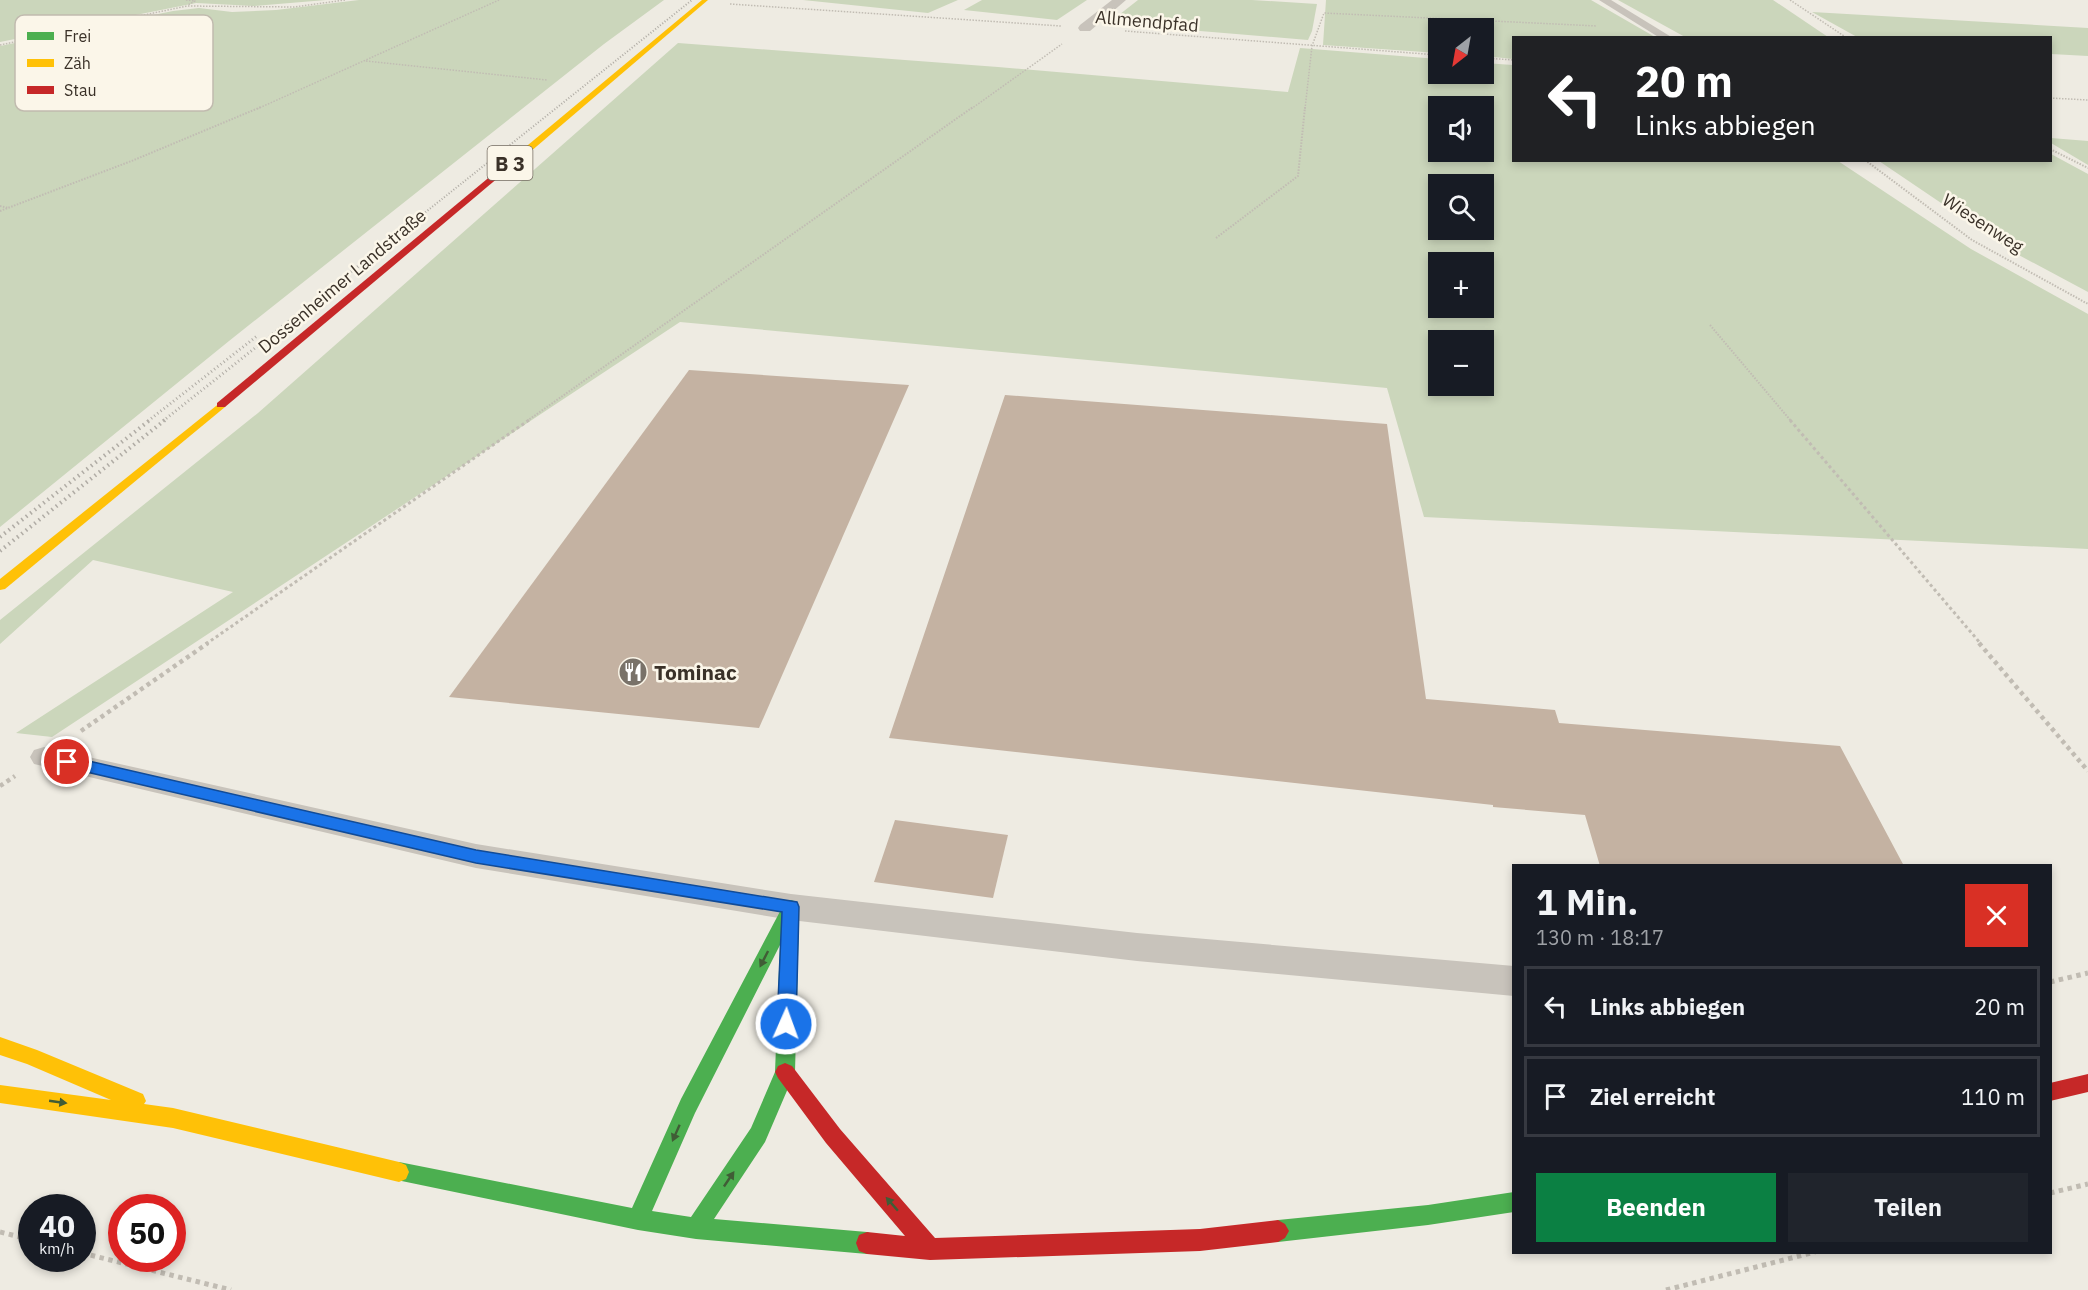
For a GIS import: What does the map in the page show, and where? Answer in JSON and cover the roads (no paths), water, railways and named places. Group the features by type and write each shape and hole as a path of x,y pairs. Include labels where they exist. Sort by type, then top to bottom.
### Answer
{"main road":[{"name":"Dossenheimer Landstraße","path":"0,586 315,327 705,0"},
{"path":"696,1228 758,1136 785,1072 791,907"},
{"path":"638,1220 688,1106 791,907"},
{"path":"0,1046 30,1056 173,1118"},
{"path":"785,1072 833,1136 930,1249"},
{"path":"2052,1092 2088,1083"},
{"path":"0,1094 173,1118 418,1177 638,1220 696,1228 930,1249 1200,1240 1428,1215 1512,1202"}],"street":[{"path":"1085,28 1120,0"}],"lane":[{"path":"1604,0 1665,36"},
{"path":"44,757 476,856 791,907 1137,947 1512,981"}],"railway":[{"path":"383,246 692,0"},
{"path":"163,421 385,245"},
{"path":"148,421 257,336"},
{"path":"0,537 150,420"},
{"path":"0,551 165,420"}],"place":[{"name":"Tominac","path":"633,672"}]}
